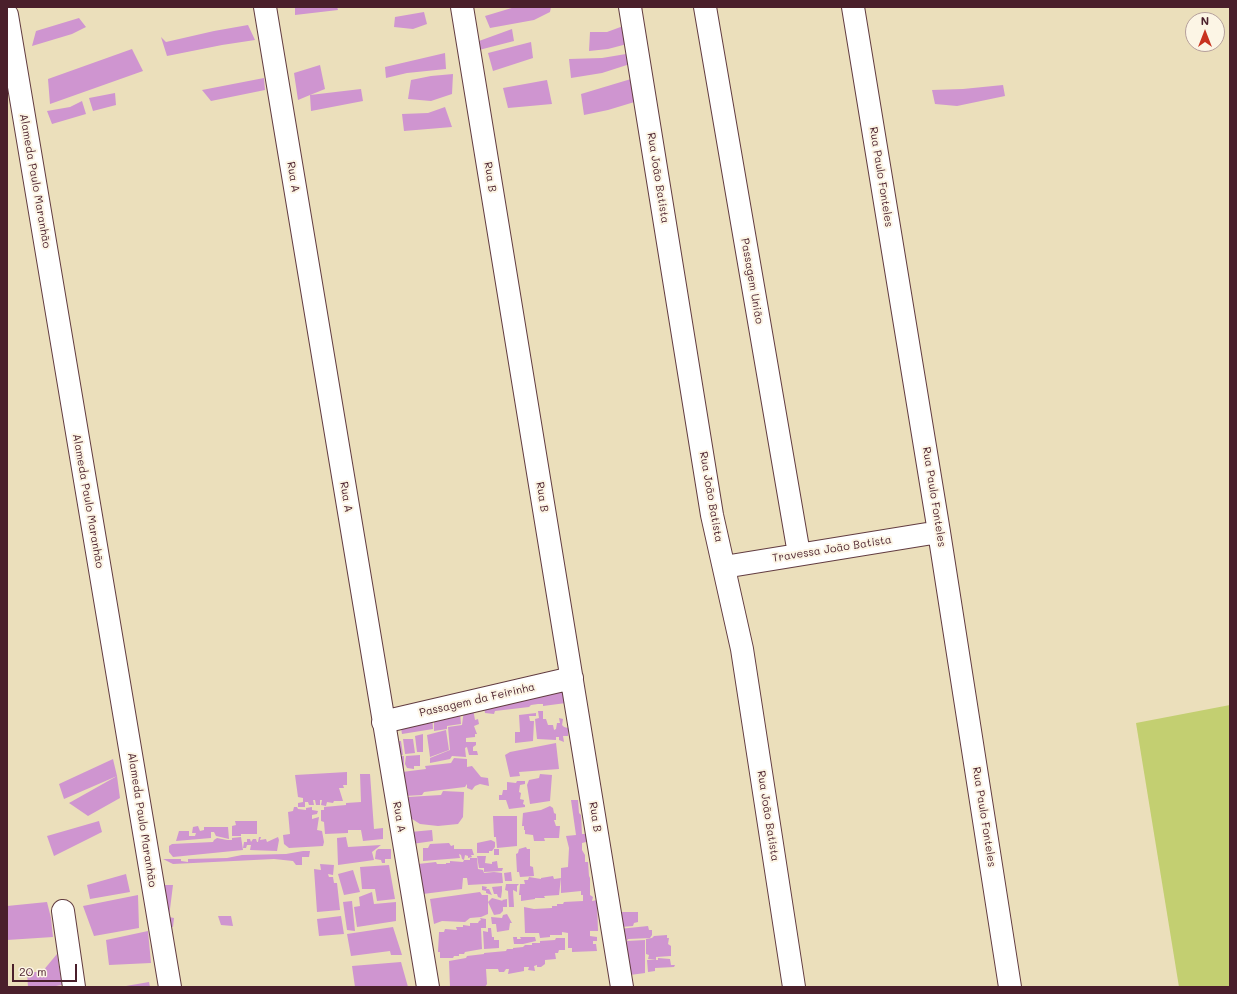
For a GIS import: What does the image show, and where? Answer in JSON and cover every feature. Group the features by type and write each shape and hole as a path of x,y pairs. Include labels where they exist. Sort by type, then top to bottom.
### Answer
{"street":[{"name":"Rua A","path":"265,7 428,987"},
{"name":"Rua B","path":"462,7 622,987"},
{"name":"Rua João Batista","path":"630,7 712,515 742,650 794,987"},
{"name":"Passagem União","path":"705,7 799,554"},
{"name":"Rua Paulo Fonteles","path":"853,7 940,532 1010,987"},
{"name":"Alameda Paulo Maranhão","path":"7,15 170,987"},
{"name":"Travessa João Batista","path":"724,567 940,532"},
{"name":"Passagem da Feirinha","path":"383,722 572,678"},
{"path":"63,910 74,987"}],"green space":[{"path":"1230,705 1230,987 1179,987 1136,723"}],"building":[{"path":"295,7 337,7 338,10 295,15"},
{"path":"515,7 551,7 550,12 534,20 490,28 485,16"},
{"path":"424,12 427,24 413,29 394,27 395,17"},
{"path":"79,18 86,27 72,34 32,46 36,31"},
{"path":"248,25 255,40 167,56 161,37 166,42"},
{"path":"626,25 627,44 608,49 589,51 590,32 607,32"},
{"path":"512,29 514,41 479,50 479,41"},
{"path":"531,42 533,58 493,71 488,53"},
{"path":"132,49 143,71 50,104 48,79"},
{"path":"445,53 446,69 407,73 386,78 385,67"},
{"path":"626,54 630,64 602,73 571,78 569,59 602,58"},
{"path":"320,65 325,89 298,100 294,73"},
{"path":"453,74 452,94 431,101 408,99 411,80"},
{"path":"264,78 265,90 211,101 202,90"},
{"path":"631,79 641,100 608,110 584,115 581,94"},
{"path":"547,80 552,104 508,108 503,88"},
{"path":"1003,85 1005,96 957,106 935,104 932,90 963,89"},
{"path":"361,89 363,101 311,111 310,95"},
{"path":"115,93 116,105 93,111 89,98"},
{"path":"82,101 86,114 52,124 47,111 70,107"},
{"path":"445,107 452,127 404,131 402,114 428,113"},
{"path":"562,681 566,703 543,706 543,704 538,704 531,705 529,707 495,711 494,714 485,713 483,701"},
{"path":"473,709 475,720 478,719 479,724 474,726 477,734 475,734 475,737 466,738 466,742 476,742 476,745 473,747 473,751 477,751 478,755 469,755 467,747 465,748 466,757 452,756 450,759 430,763 430,758 450,750 448,727 462,725 464,710"},
{"path":"538,711 543,711 543,719 546,719 548,725 553,725 554,730 556,729 557,723 560,723 559,718 563,719 562,725 568,728 568,736 563,736 564,742 559,740 559,737 556,737 556,740 537,739 535,719 539,718"},
{"path":"434,712 460,713 461,724 447,726 447,729 434,731"},
{"path":"432,713 433,729 402,734 401,728"},
{"path":"536,713 536,716 529,716 530,721 534,721 533,741 515,743 515,732 520,732 519,715"},
{"path":"446,730 449,750 430,757 427,735"},
{"path":"423,734 423,752 417,752 415,736"},
{"path":"403,739 413,739 415,753 405,754"},
{"path":"401,741 403,755 396,754 393,742"},
{"path":"556,743 559,769 519,772 520,776 510,777 505,755 510,752"},
{"path":"420,755 420,766 414,766 414,769 407,768 405,764 406,756"},
{"path":"404,756 404,769 402,769 395,757"},
{"path":"454,758 467,759 467,767 472,766 481,777 488,778 489,786 480,784 475,786 472,790 467,788 467,784 465,787 424,792 422,795 405,796 402,772 426,769 425,766 451,763"},
{"path":"113,759 117,776 64,799 59,784"},
{"path":"347,772 347,785 343,785 344,788 339,788 343,801 334,801 333,803 327,802 326,806 321,805 322,800 320,800 320,805 316,805 315,800 313,800 314,805 309,805 308,802 305,802 305,807 298,807 298,803 303,802 303,798 298,797 295,775"},
{"path":"360,774 370,774 374,829 383,828 383,839 363,841 361,830 348,830 348,833 325,834 324,822 321,821 321,810 324,810 324,807 361,802"},
{"path":"540,774 552,775 550,801 530,804 527,785 529,780 539,778"},
{"path":"117,776 120,798 88,816 69,803"},
{"path":"517,781 525,781 525,784 520,785 519,792 521,793 520,799 524,800 523,804 525,807 509,809 506,800 499,800 499,795 502,795 503,790 507,790 507,782 516,783"},
{"path":"443,791 464,792 463,817 458,824 438,826 420,824 409,817 408,797 441,795"},
{"path":"571,800 578,800 579,813 581,815 582,834 586,834 586,842 582,843 582,850 585,855 585,862 588,862 590,895 593,897 592,901 597,900 598,931 590,931 590,936 597,937 597,941 593,941 593,944 596,944 597,951 572,952 572,948 568,948 568,933 562,932 562,935 550,935 550,937 540,938 539,933 525,933 524,907 534,909 552,908 552,906 563,904 564,902 583,901 581,891 561,893 561,868 568,867 569,848 566,836 576,835"},
{"path":"550,806 556,814 556,820 554,820 556,826 560,826 559,838 544,838 545,841 534,841 533,835 525,834 524,826 522,826 523,813 541,810"},
{"path":"294,807 306,810 306,808 312,807 312,810 318,811 317,814 312,815 312,819 319,817 317,830 322,831 324,842 323,846 289,848 284,844 283,835 290,834 288,812 293,811"},
{"path":"493,816 517,816 517,846 497,848 496,837 494,837"},
{"path":"99,821 102,832 54,856 47,836"},
{"path":"235,821 257,821 257,834 241,834 241,836 232,836 232,826 236,825"},
{"path":"198,826 200,831 204,830 204,827 228,827 229,839 216,836 214,832 211,832 211,838 176,841 179,831 189,831 189,836 195,836 196,833 192,833 193,827"},
{"path":"432,830 433,841 412,844 410,832"},
{"path":"241,837 243,850 173,857 169,852 169,846 172,844 213,842 217,838 232,840 232,838"},
{"path":"259,837 261,837 260,840 266,839 267,842 278,837 279,840 277,851 250,850 251,845 247,845 246,848 243,848 244,842 247,842 247,839 250,839 251,842 253,839 256,839 258,842"},
{"path":"346,837 348,847 381,845 372,852 374,860 338,865 337,838"},
{"path":"491,840 495,842 495,847 492,851 489,851 489,853 477,853 477,843"},
{"path":"449,843 451,846 454,845 454,849 472,849 474,855 471,855 472,857 468,858 468,856 465,855 464,860 459,854 460,858 423,861 423,848 428,848 430,844"},
{"path":"526,847 527,849 530,849 530,866 533,867 534,876 520,877 519,872 517,872 516,854 518,853 519,849"},
{"path":"378,849 391,849 391,859 385,859 385,863 382,863 381,860 375,859 376,851"},
{"path":"494,849 499,849 499,855 494,855"},
{"path":"310,851 309,857 302,857 302,865 296,865 293,861 274,859 173,864 163,859 181,859 181,861 188,862 188,859 227,858 242,855 286,854"},
{"path":"477,856 486,856 485,863 492,864 492,862 497,861 498,868 503,868 502,871 484,872 484,868 479,868"},
{"path":"470,858 477,858 478,869 483,870 484,873 502,873 503,883 468,885 467,878 463,878 462,889 423,894 418,864 436,862 437,864 446,864 450,863 450,861 463,862 464,860 470,860"},
{"path":"320,864 334,865 333,875 328,874 329,877 333,877 334,883 337,883 340,910 317,912 314,869 321,870"},
{"path":"389,865 395,899 377,901 375,889 362,889 360,867"},
{"path":"353,870 360,892 344,895 338,874"},
{"path":"511,872 512,881 505,881 504,873"},
{"path":"126,874 130,892 90,899 87,885"},
{"path":"553,876 554,879 561,878 559,895 544,896 545,898 535,898 521,901 521,895 519,895 520,884 525,884 524,880 528,880 529,877 541,879"},
{"path":"506,884 519,884 517,886 517,892 513,890 514,907 509,907 508,891 505,890"},
{"path":"160,885 173,885 169,917 174,918 173,927 167,926"},
{"path":"482,886 487,887 486,889 489,889 492,895 482,890"},
{"path":"502,886 501,898 498,897 497,894 494,894 492,887"},
{"path":"372,892 374,904 396,902 396,921 357,927 354,907 360,906 359,897"},
{"path":"480,892 482,895 488,895 488,914 481,917 470,918 465,922 442,921 434,924 430,899"},
{"path":"138,895 139,928 94,936 83,906"},
{"path":"492,898 503,901 502,900 507,899 507,907 503,907 503,911 500,914 494,915 488,902"},
{"path":"352,901 355,931 347,930 343,902"},
{"path":"47,902 51,918 53,937 7,940 7,906"},
{"path":"620,912 638,912 638,922 634,923 633,926 621,927"},
{"path":"507,914 512,923 510,923 509,930 497,932 496,924 492,924 491,917 502,918 503,915"},
{"path":"218,916 231,916 233,926 221,925"},
{"path":"341,916 344,934 319,936 317,919"},
{"path":"480,918 486,919 486,928 481,928 482,949 465,952 464,954 459,954 459,956 454,956 453,958 440,958 440,952 438,952 439,932 444,932 445,929 457,930 456,927 463,927 463,925 470,926 470,923 478,923 481,920"},
{"path":"648,926 649,930 652,930 652,935 650,938 628,939 624,946 619,929"},
{"path":"393,927 402,955 391,955 390,951 351,956 347,934"},
{"path":"488,928 491,928 492,937 494,937 494,940 499,940 499,948 484,949 483,931 488,932"},
{"path":"148,931 151,963 109,965 106,940"},
{"path":"667,935 667,938 669,938 668,944 671,946 671,956 656,957 656,960 648,959 649,955 646,954 646,939 654,936"},
{"path":"513,937 521,939 520,937 535,937 536,941 523,944 514,944"},
{"path":"556,938 565,938 565,950 559,950 558,953 555,953 556,959 545,960 545,964 541,967 537,967 537,965 534,966 535,971 528,970 529,967 524,967 524,971 508,974 509,969 506,969 504,972 499,972 498,969 486,969 487,984 485,987 450,987 449,961 484,953 506,951 507,949 532,945 532,943 540,943 540,941 555,940"},
{"path":"645,940 645,973 630,975 625,951 627,941"},
{"path":"57,954 62,985 50,987 28,987 27,972 42,972"},
{"path":"658,958 670,959 671,965 675,965 674,967 655,968 655,971 648,972 647,960 658,960"},
{"path":"401,962 408,987 355,987 352,966"},
{"path":"149,982 150,987 126,987 126,986"}]}
